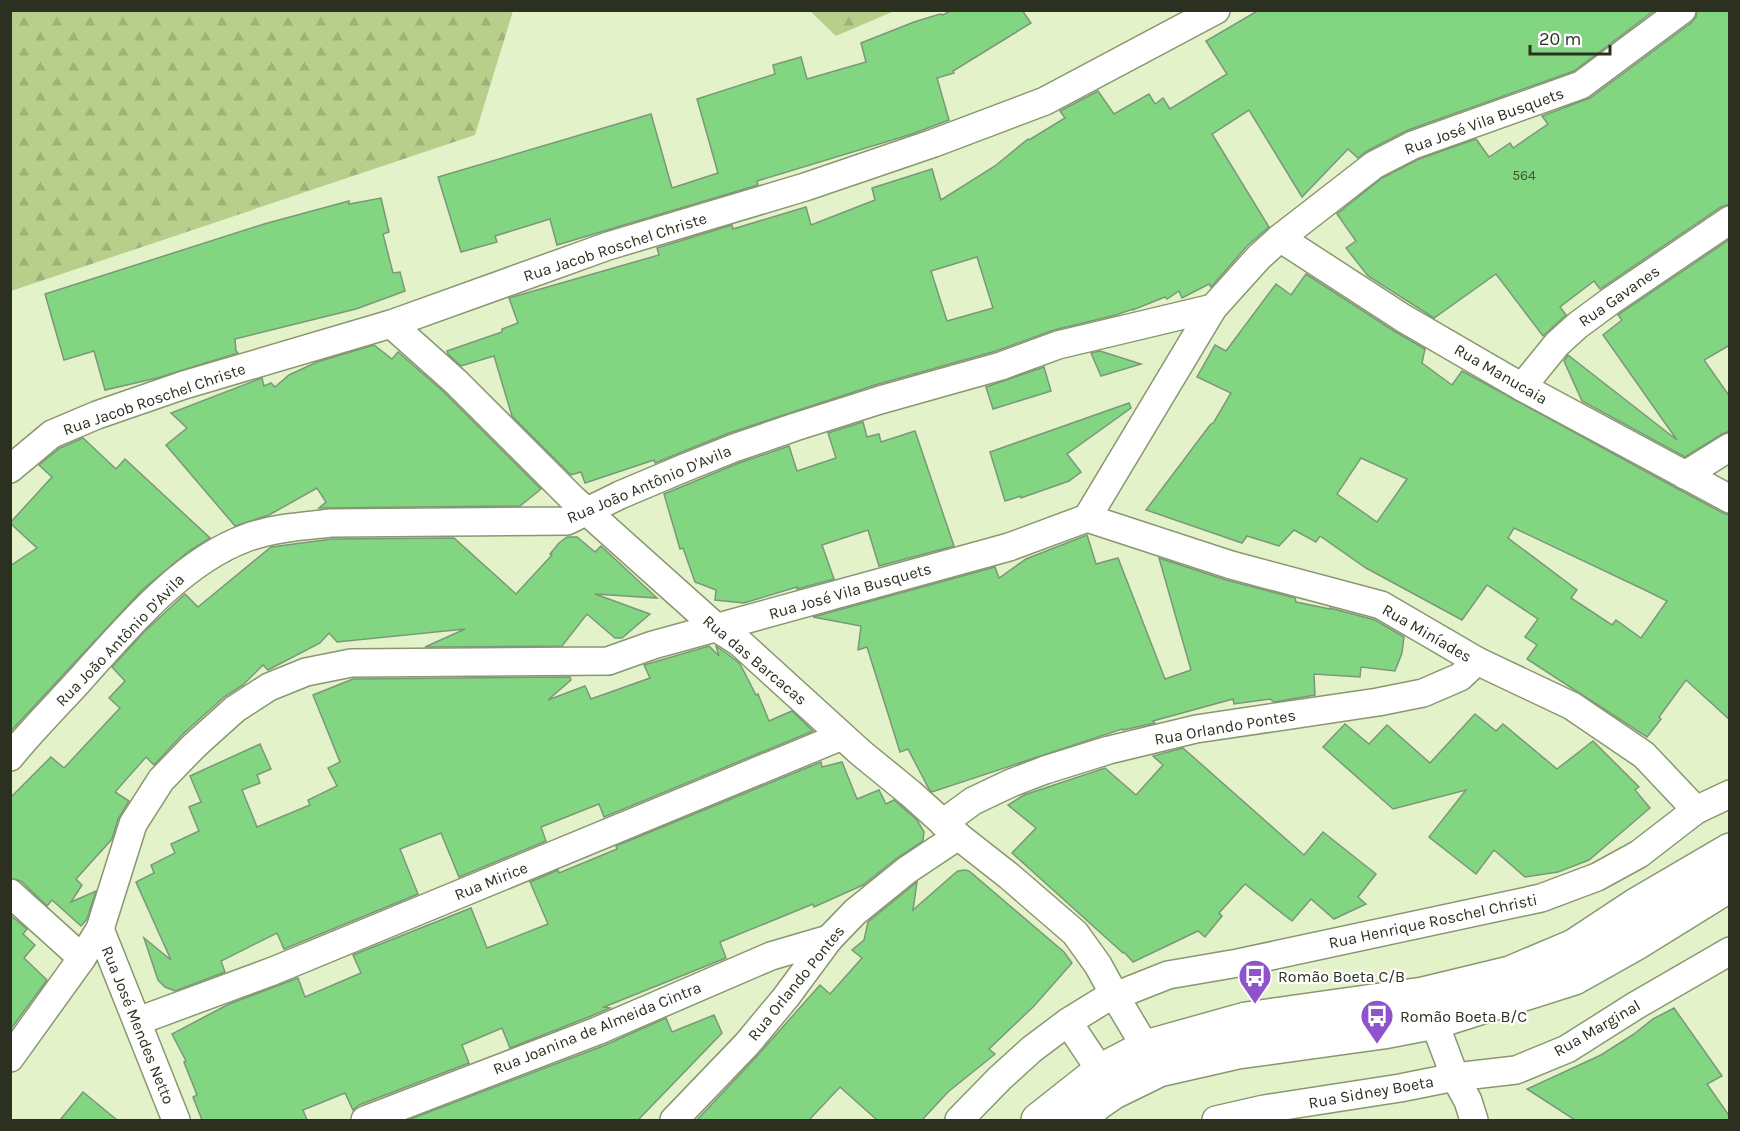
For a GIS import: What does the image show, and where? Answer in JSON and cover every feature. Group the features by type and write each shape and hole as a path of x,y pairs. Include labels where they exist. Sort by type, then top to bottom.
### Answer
{"main road":[{"path":"1038,1120 1107,1081 1153,1059 1238,1052 1383,1032 1429,1008 1574,946 1636,905 1730,850"},
{"path":"1429,1008 1574,978 1638,942 1730,885"},
{"path":"1079,1120 1107,1081"}],"street":[{"name":"Rua Jacob Roschel Christe","path":"10,469 52,434 97,415 184,385 391,324 608,246 805,187 934,144 1045,101 1216,10"},
{"name":"Rua José Vila Busquets","path":"10,1058 82,958 100,929 134,824 161,780 235,709 269,687 306,672 351,663 608,661 654,645 1008,547 1088,518 1213,308 1259,257 1280,238 1374,165 1413,145 1581,85 1682,10"},
{"name":"Rua Gavanes","path":"1522,387 1557,344 1578,325 1730,220"},
{"name":"Rua Manucaia","path":"1280,238 1403,318 1522,387 1730,499"},
{"name":"Rua João Antônio D'Avila","path":"10,757 148,608 189,570 217,551 247,537 294,527 331,523 567,521 620,495 684,468 795,427 1001,366 1058,345 1213,308"},
{"name":"Rua das Barcacas","path":"391,324 456,382 554,481 717,628 739,642 842,736 1075,933 1098,965 1114,996"},
{"path":"1685,475 1730,447"},
{"name":"Rua Miníades","path":"1088,518 1231,565 1381,605 1477,661 1572,706 1644,755 1696,810"},
{"name":"Rua Orlando Pontes","path":"674,1120 747,1044 830,939 855,912 951,829 973,801 1045,770 1109,750 1196,729 1378,702 1423,693 1460,677 1477,661"},
{"name":"Rua Mirice","path":"138,1021 273,971 842,736"},
{"name":"Rua Henrique Roschel Christi","path":"959,1120 1032,1049 1068,1022 1114,996 1168,975 1238,963 1541,898 1597,878 1639,854 1696,810 1730,794"},
{"name":"Rua José Mendes Netto","path":"10,893 82,958"},
{"name":"Rua José Mendes Netto","path":"100,929 176,1120"},
{"name":"Rua Joanina de Almeida Cintra","path":"365,1120 597,1031 771,956 830,939"},
{"name":"Rua Marginal","path":"1455,1077 1516,1070 1566,1049 1730,951"},
{"path":"1114,996 1153,1059"},
{"path":"1429,1008 1474,1120"},
{"path":"1068,1022 1107,1081"},
{"name":"Rua Sidney Boeta","path":"1216,1120 1264,1109 1455,1077"}],"green space":[{"path":"10,11 513,11 475,135 11,291"},
{"path":"810,11 894,11 836,36"}],"building":[{"path":"952,10 1022,10 1031,23 953,71 954,73 937,78 949,120 912,134 757,181 758,185 557,245 550,219 495,236 497,242 461,252 438,177 651,114 672,188 718,173 697,99 775,74 773,65 801,57 807,79 866,62 861,43"},
{"path":"1259,10 1655,10 1574,71 1408,130 1358,158 1348,149 1302,197 1249,110 1212,134 1269,227 1247,246 1211,287 1209,284 1182,298 1179,291 1167,299 1165,297 1133,310 1054,330 996,351 875,385 729,433 655,463 654,460 585,483 581,472 571,475 512,416 494,356 461,366 448,354 447,351 502,332 502,329 518,323 509,298 659,255 657,248 732,225 733,229 806,207 811,225 875,200 872,188 932,169 941,200 995,166 1028,139 1065,118 1060,111 1098,91 1114,114 1149,94 1155,104 1163,98 1170,109 1227,74 1206,41","holes":["977,257 993,308 947,321 931,271"]},
{"path":"1697,10 1730,10 1730,204 1721,207 1600,289 1594,281 1560,307 1566,315 1543,336 1496,274 1434,318 1368,276 1346,248 1356,241 1337,214 1382,178 1419,159 1476,139 1489,157 1510,143 1513,148 1548,124 1542,116 1590,98 1691,23 1696,17"},
{"path":"381,198 389,232 383,234 393,273 400,272 405,291 356,309 235,339 238,353 157,378 105,390 94,351 64,360 45,294 264,224 349,201 349,204"},
{"path":"1730,239 1730,345 1704,360 1730,397 1730,431 1685,457 1582,401 1564,361 1568,355 1677,440 1603,335 1622,320 1618,315"},
{"path":"1306,274 1425,349 1422,363 1452,385 1462,371 1730,515 1730,720 1686,680 1647,737 1527,659 1537,645 1525,637 1538,619 1487,585 1462,620 1366,568 1320,536 1316,542 1294,530 1279,546 1247,536 1242,543 1146,510 1214,422 1231,393 1197,377 1215,345 1226,351 1276,284 1291,295","holes":["1361,458 1407,479 1377,522 1337,494","1514,528 1647,591 1667,601 1641,638 1616,620 1612,625 1571,598 1577,590 1508,538"]},
{"path":"374,345 392,359 398,352 445,393 541,489 520,506 319,508 326,502 317,488 269,515 235,526 166,445 187,428 171,413 262,378 264,386 271,383 275,387 289,375 317,362"},
{"path":"1100,351 1141,364 1101,376 1091,353"},
{"path":"1044,367 1051,391 993,409 986,387"},
{"path":"1129,403 1131,408 1067,454 1081,472 1069,481 1021,498 1021,496 1005,501 990,452"},
{"path":"863,422 867,437 879,434 881,442 915,431 954,546 879,566 868,530 822,545 834,579 797,589 797,587 744,603 715,600 716,590 695,582 683,548 680,549 664,494 739,463 789,446 797,471 836,458 828,433"},
{"path":"83,438 116,469 125,459 210,538 189,551 143,589 10,732 10,566 37,548 10,523 52,477 39,465 60,448"},
{"path":"1087,535 1096,564 1118,558 1165,679 1191,670 1159,558 1226,580 1295,598 1296,602 1375,620 1404,637 1402,653 1395,671 1361,667 1360,677 1314,674 1315,695 1274,702 1270,699 1234,704 1233,699 1153,721 1155,723 1122,729 932,792 908,749 900,752 867,647 858,650 861,626 813,617 995,567 999,578 1026,559"},
{"path":"567,537 577,537 595,552 601,546 657,598 595,594 650,614 622,638 615,638 587,614 562,646 425,647 465,629 337,642 329,633 320,643 268,670 263,665 243,685 224,697 184,733 154,765 146,757 115,792 129,801 118,819 112,839 76,879 82,885 71,902 96,891 87,919 81,926 52,900 47,906 21,881 10,878 10,798 51,757 64,768 120,708 109,698 125,681 112,667 145,631 185,594 198,607 271,547 332,539 454,538 516,594 552,555 550,554 559,543"},
{"path":"709,646 719,656 716,646 740,664 756,695 758,694 769,721 792,711 813,731 604,817 599,804 541,827 546,841 459,877 441,833 400,849 418,894 284,949 277,933 221,961 225,972 175,991 165,987 158,980 144,938 171,960 136,882 154,873 151,865 175,853 171,844 199,831 189,807 201,802 190,776 260,744 271,769 257,775 260,783 242,790 257,827 310,805 308,800 337,786 328,768 340,762 313,695 353,679 570,677 571,680 548,700 585,686 591,699 650,678 644,665"},
{"path":"1475,714 1496,731 1503,724 1557,769 1593,741 1639,787 1635,790 1650,808 1589,860 1558,872 1525,877 1494,850 1476,874 1429,837 1466,790 1393,809 1323,747 1345,724 1369,744 1387,725 1430,763"},
{"path":"1183,748 1304,855 1323,832 1376,874 1358,897 1366,904 1334,919 1311,899 1292,921 1245,884 1219,913 1222,916 1205,937 1198,931 1133,962 1012,853 1036,828 1008,805 1024,795 1105,768 1136,795 1163,765 1153,756"},
{"path":"821,762 822,767 842,762 857,799 879,790 886,804 894,800 917,820 924,832 923,841 863,885 814,907 813,904 720,942 726,958 510,1048 502,1028 462,1045 469,1063 359,1105 353,1110 345,1093 303,1110 307,1120 202,1120 193,1097 197,1095 184,1062 186,1061 172,1034 229,1004 298,978 305,997 361,973 353,955 471,908 487,948 548,924 530,882 558,870 559,873 617,849 616,846"},
{"path":"965,870 1064,952 1072,963 1034,1006 989,1049 995,1054 948,1092 922,1120 877,1120 840,1087 809,1120 697,1120 820,985 830,994 862,958 852,950 864,940 868,922 917,882 913,910 954,874"},
{"path":"10,915 27,929 23,934 35,945 24,958 47,980 10,1030"},
{"path":"1674,1008 1722,1076 1707,1084 1730,1120 1575,1120 1527,1089 1601,1055 1653,1019"},
{"path":"714,1015 722,1033 638,1120 408,1120 603,1046 666,1018 672,1032"},
{"path":"83,1092 117,1120 60,1120"}],"place":[{"name":"Romão Boeta C/B","path":"1255,1005"},
{"name":"Romão Boeta B/C","path":"1377,1045"}]}
